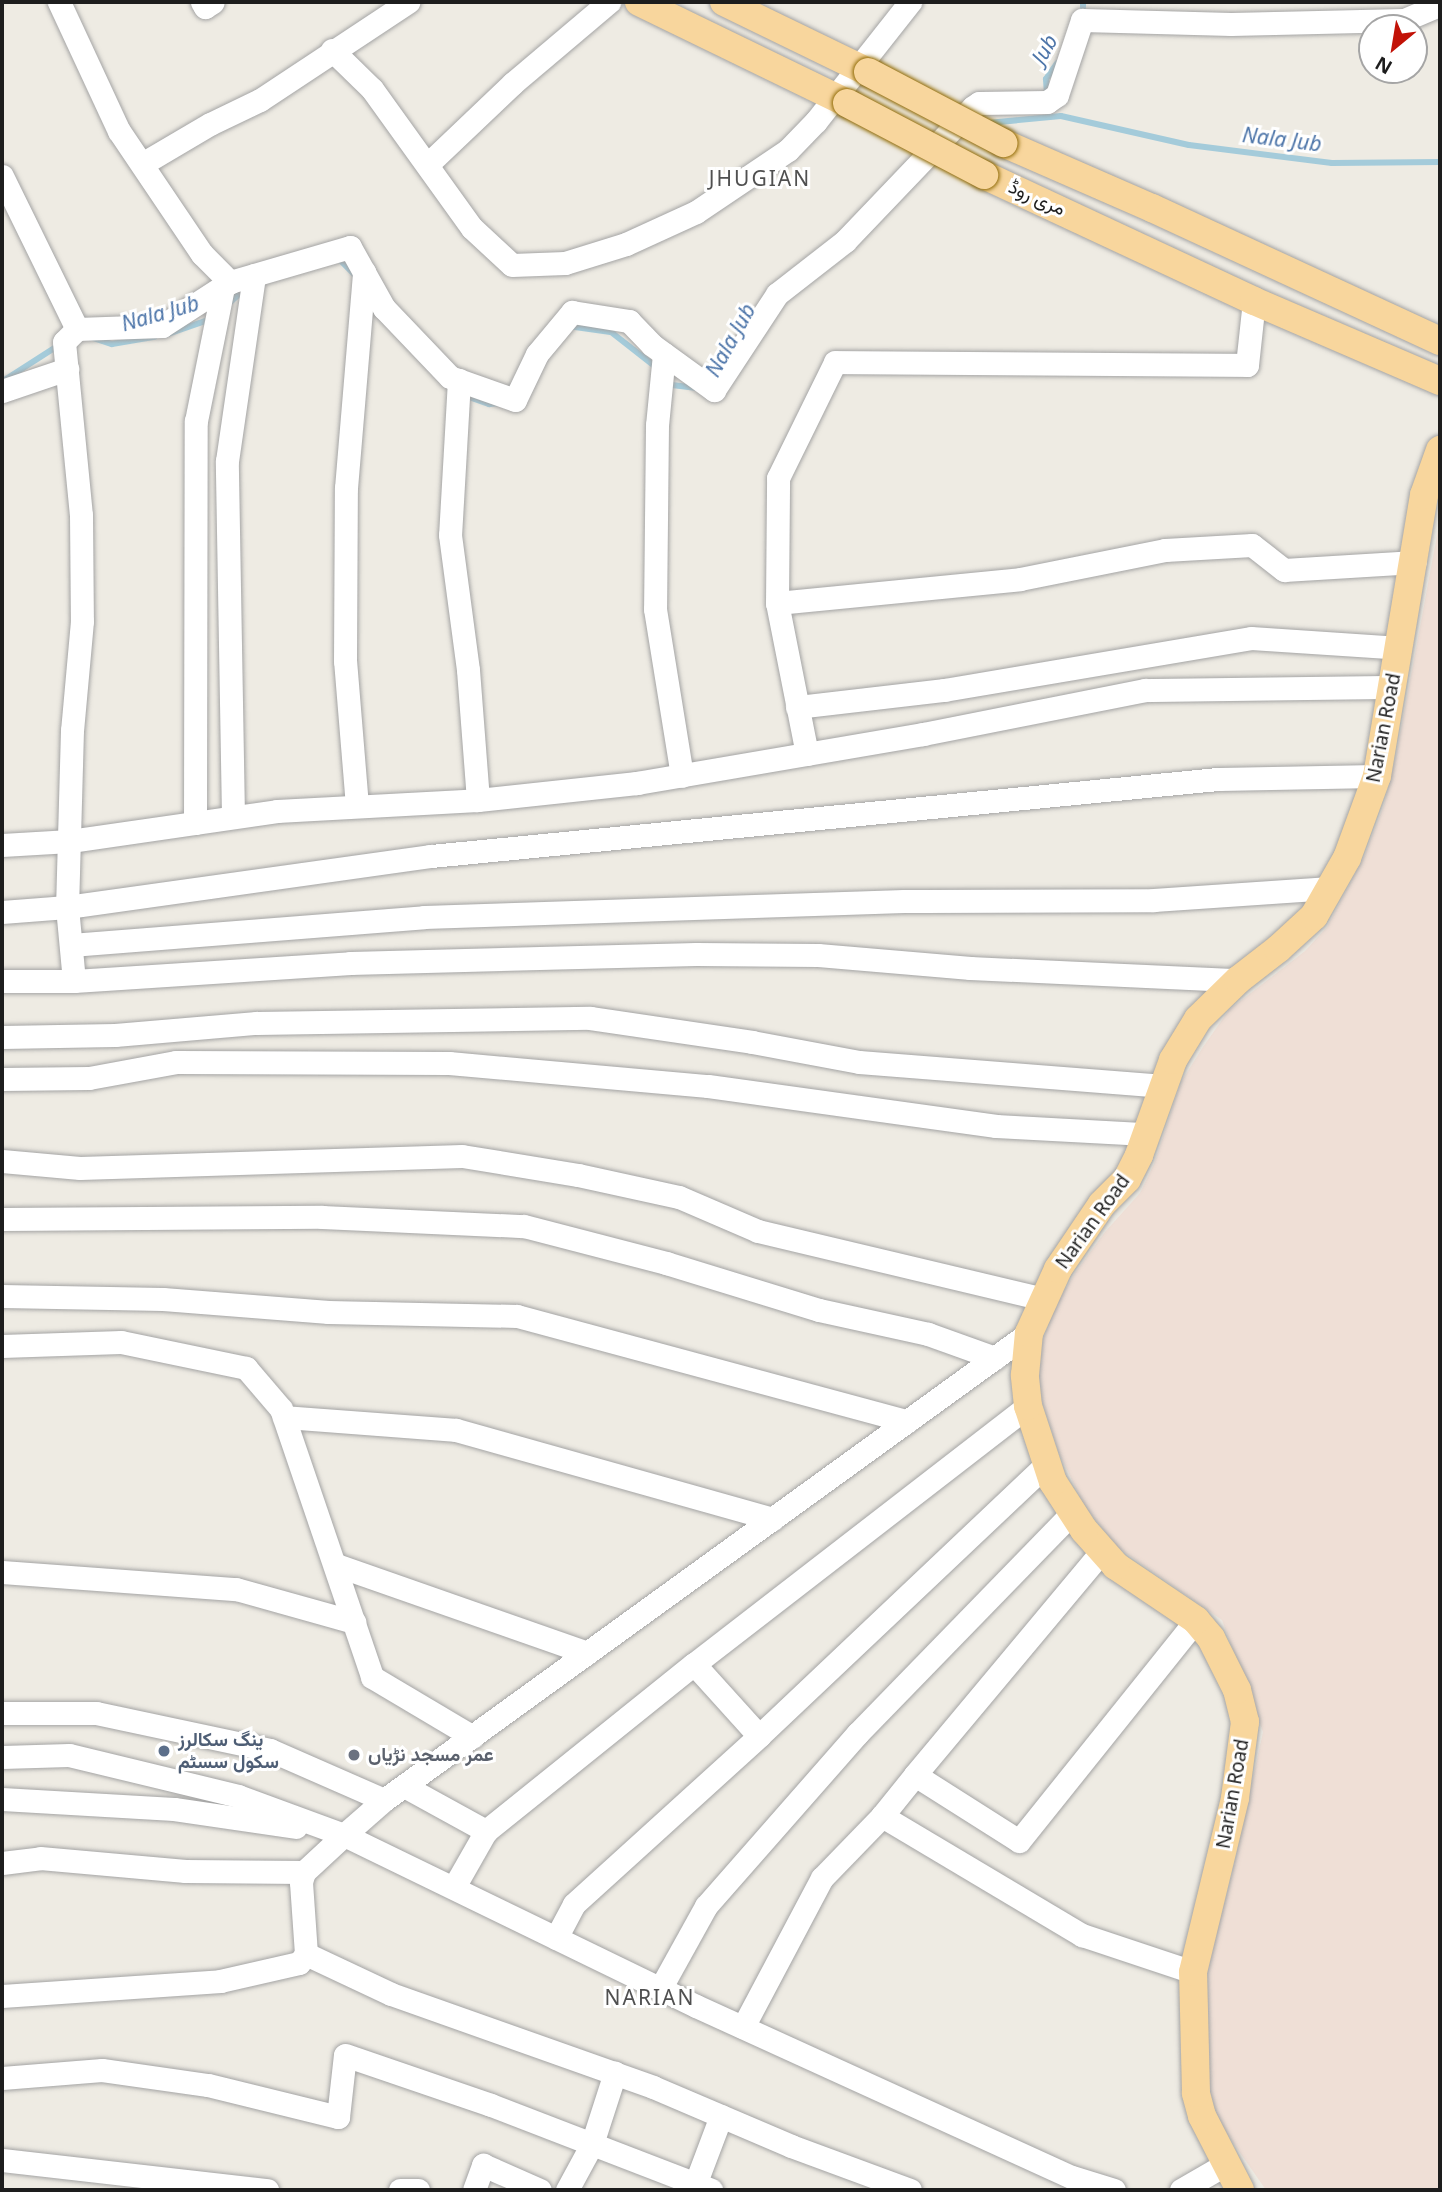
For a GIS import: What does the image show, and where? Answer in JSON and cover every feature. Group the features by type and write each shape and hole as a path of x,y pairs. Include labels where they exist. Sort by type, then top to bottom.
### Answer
{"main road":[{"name":"مری روڈ","path":"639,2 847,103 984,175 1266,306 1440,382"},
{"name":"مری روڈ","path":"724,2 869,72 1003,143 1440,341"},
{"path":"1266,306 1294,275"},
{"name":"Narian Road","path":"1240,2190 1202,2116 1196,2093 1193,1972 1235,1798 1245,1722 1237,1690 1211,1638 1196,1620 1116,1566 1073,1512 1054,1482 1028,1406 1025,1375 1029,1333 1058,1269 1095,1215 1127,1179 1173,1060 1198,1019 1238,980 1314,916 1347,858 1377,776 1415,562 1440,450"}],"street":[{"path":"59,2 119,131 226,285"},
{"path":"202,2 205,7 213,2"},
{"path":"142,164 210,124 260,100 408,2"},
{"path":"428,164 513,83 609,2"},
{"path":"332,50 372,89 472,228 512,265 565,263 625,244 696,212 788,150 816,121 910,2"},
{"path":"74,981 67,907 72,730 82,608 81,515 64,342 77,329 162,326 226,285 350,247 384,309 450,377 515,400 537,354 572,312 629,321 664,354 714,390 778,294 845,241 871,211 979,103 1048,102 1057,95 1081,11 1231,24 1404,19 1440,5"},
{"path":"2,176 77,329"},
{"path":"357,806 345,661 346,488 364,272"},
{"path":"233,817 227,461 254,275"},
{"path":"195,822 196,421 226,285"},
{"path":"807,754 777,603 778,478 835,362 1247,365 1266,306"},
{"path":"664,354 657,425 655,609 682,776"},
{"path":"2,390 67,369"},
{"path":"460,380 450,535 468,670 478,800"},
{"path":"777,603 1020,579 1165,550 1252,545 1284,570 1415,562"},
{"path":"797,707 944,690 1251,638 1400,648"},
{"path":"2,845 70,841 277,811 478,800 638,783 1145,690 1393,687"},
{"path":"2,912 67,907 431,856 1218,779 1377,776"},
{"path":"71,945 424,918 904,901 1154,900 1330,888"},
{"path":"2,981 74,981 350,963 696,954 818,955 970,968 1238,980"},
{"path":"2,1037 115,1035 256,1023 590,1018 752,1042 859,1062 1164,1086"},
{"path":"2,1079 89,1078 176,1062 449,1063 708,1086 996,1126 1146,1135"},
{"path":"2,1161 80,1168 462,1156 578,1175 679,1197 758,1231 1044,1299"},
{"path":"2,1219 322,1217 524,1226 666,1263 819,1310 928,1334 995,1357"},
{"path":"2,1296 163,1299 328,1312 517,1316 907,1421"},
{"path":"2,1996 220,1981 299,1963 306,1954 301,1882 303,1872 384,1800 1029,1333"},
{"path":"2,1346 121,1342 246,1368 281,1409 372,1677 473,1737"},
{"path":"454,1887 486,1831 694,1664 1028,1406"},
{"path":"284,1417 456,1430 773,1519"},
{"path":"556,1938 574,1904 759,1736 1047,1464"},
{"path":"660,1989 706,1906 858,1733 1073,1512"},
{"path":"743,2027 822,1878 882,1816 1102,1551"},
{"path":"336,1565 587,1653"},
{"path":"2,1572 236,1589 354,1622"},
{"path":"915,1775 1018,1841 1196,1620"},
{"path":"694,1664 759,1736"},
{"path":"2,1713 96,1713 270,1750 384,1800"},
{"path":"2,1757 69,1755 239,1796 344,1835 660,1989 1072,2178 1114,2190"},
{"path":"404,1786 486,1831"},
{"path":"2,1799 174,1809 344,1835"},
{"path":"882,1816 1082,1935 1193,1972"},
{"path":"2,1863 40,1858 185,1871 303,1872"},
{"path":"306,1954 391,1994 615,2073 791,2147 910,2190"},
{"path":"2,2078 102,2070 208,2085 338,2117 345,2055 491,2105 700,2188 721,2116"},
{"path":"568,2190 592,2144 615,2073"},
{"path":"2,2160 267,2190"},
{"path":"1181,2190 1226,2164"},
{"path":"474,2190 483,2165 540,2190"},
{"path":"400,2190 418,2190"}],"shaded area":[{"path":"1440,519 1440,2190 1266,2190 1220,2124 1209,2089 1207,1967 1231,1879 1263,1732 1222,1620 1117,1547 1084,1505 1059,1453 1042,1402 1038,1372 1041,1345 1055,1307 1075,1273 1105,1232 1140,1193 1154,1164 1181,1082 1203,1047 1229,1010 1305,951 1327,927 1364,857 1384,805 1396,756"}],"waterway":[{"name":"Jub","path":"1083,2 1083,17"},
{"name":"Jub","path":"1047,94 1046,79 1057,63"},
{"name":"Nala Jub","path":"988,123 1061,116 1189,145 1332,163 1440,162"},
{"name":"Nala Jub","path":"336,256 355,275"},
{"name":"Nala Jub","path":"227,305 245,289"},
{"name":"Nala Jub","path":"165,335 211,319"},
{"name":"Nala Jub","path":"568,326 611,332 656,367"},
{"name":"Nala Jub","path":"90,337 112,344 154,337"},
{"name":"Nala Jub","path":"3,381 59,345"},
{"name":"Nala Jub","path":"668,380 672,385 697,388"},
{"name":"Nala Jub","path":"463,395 489,404 500,403"}],"place":[{"name":"ینگ سکالرز سکول سسٹم","path":"164,1751"},
{"name":"عمر مسجد نڑیاں","path":"354,1755"}],"district":[{"name":"JHUGIAN","path":"760,178"},
{"name":"NARIAN","path":"650,1997"}]}
